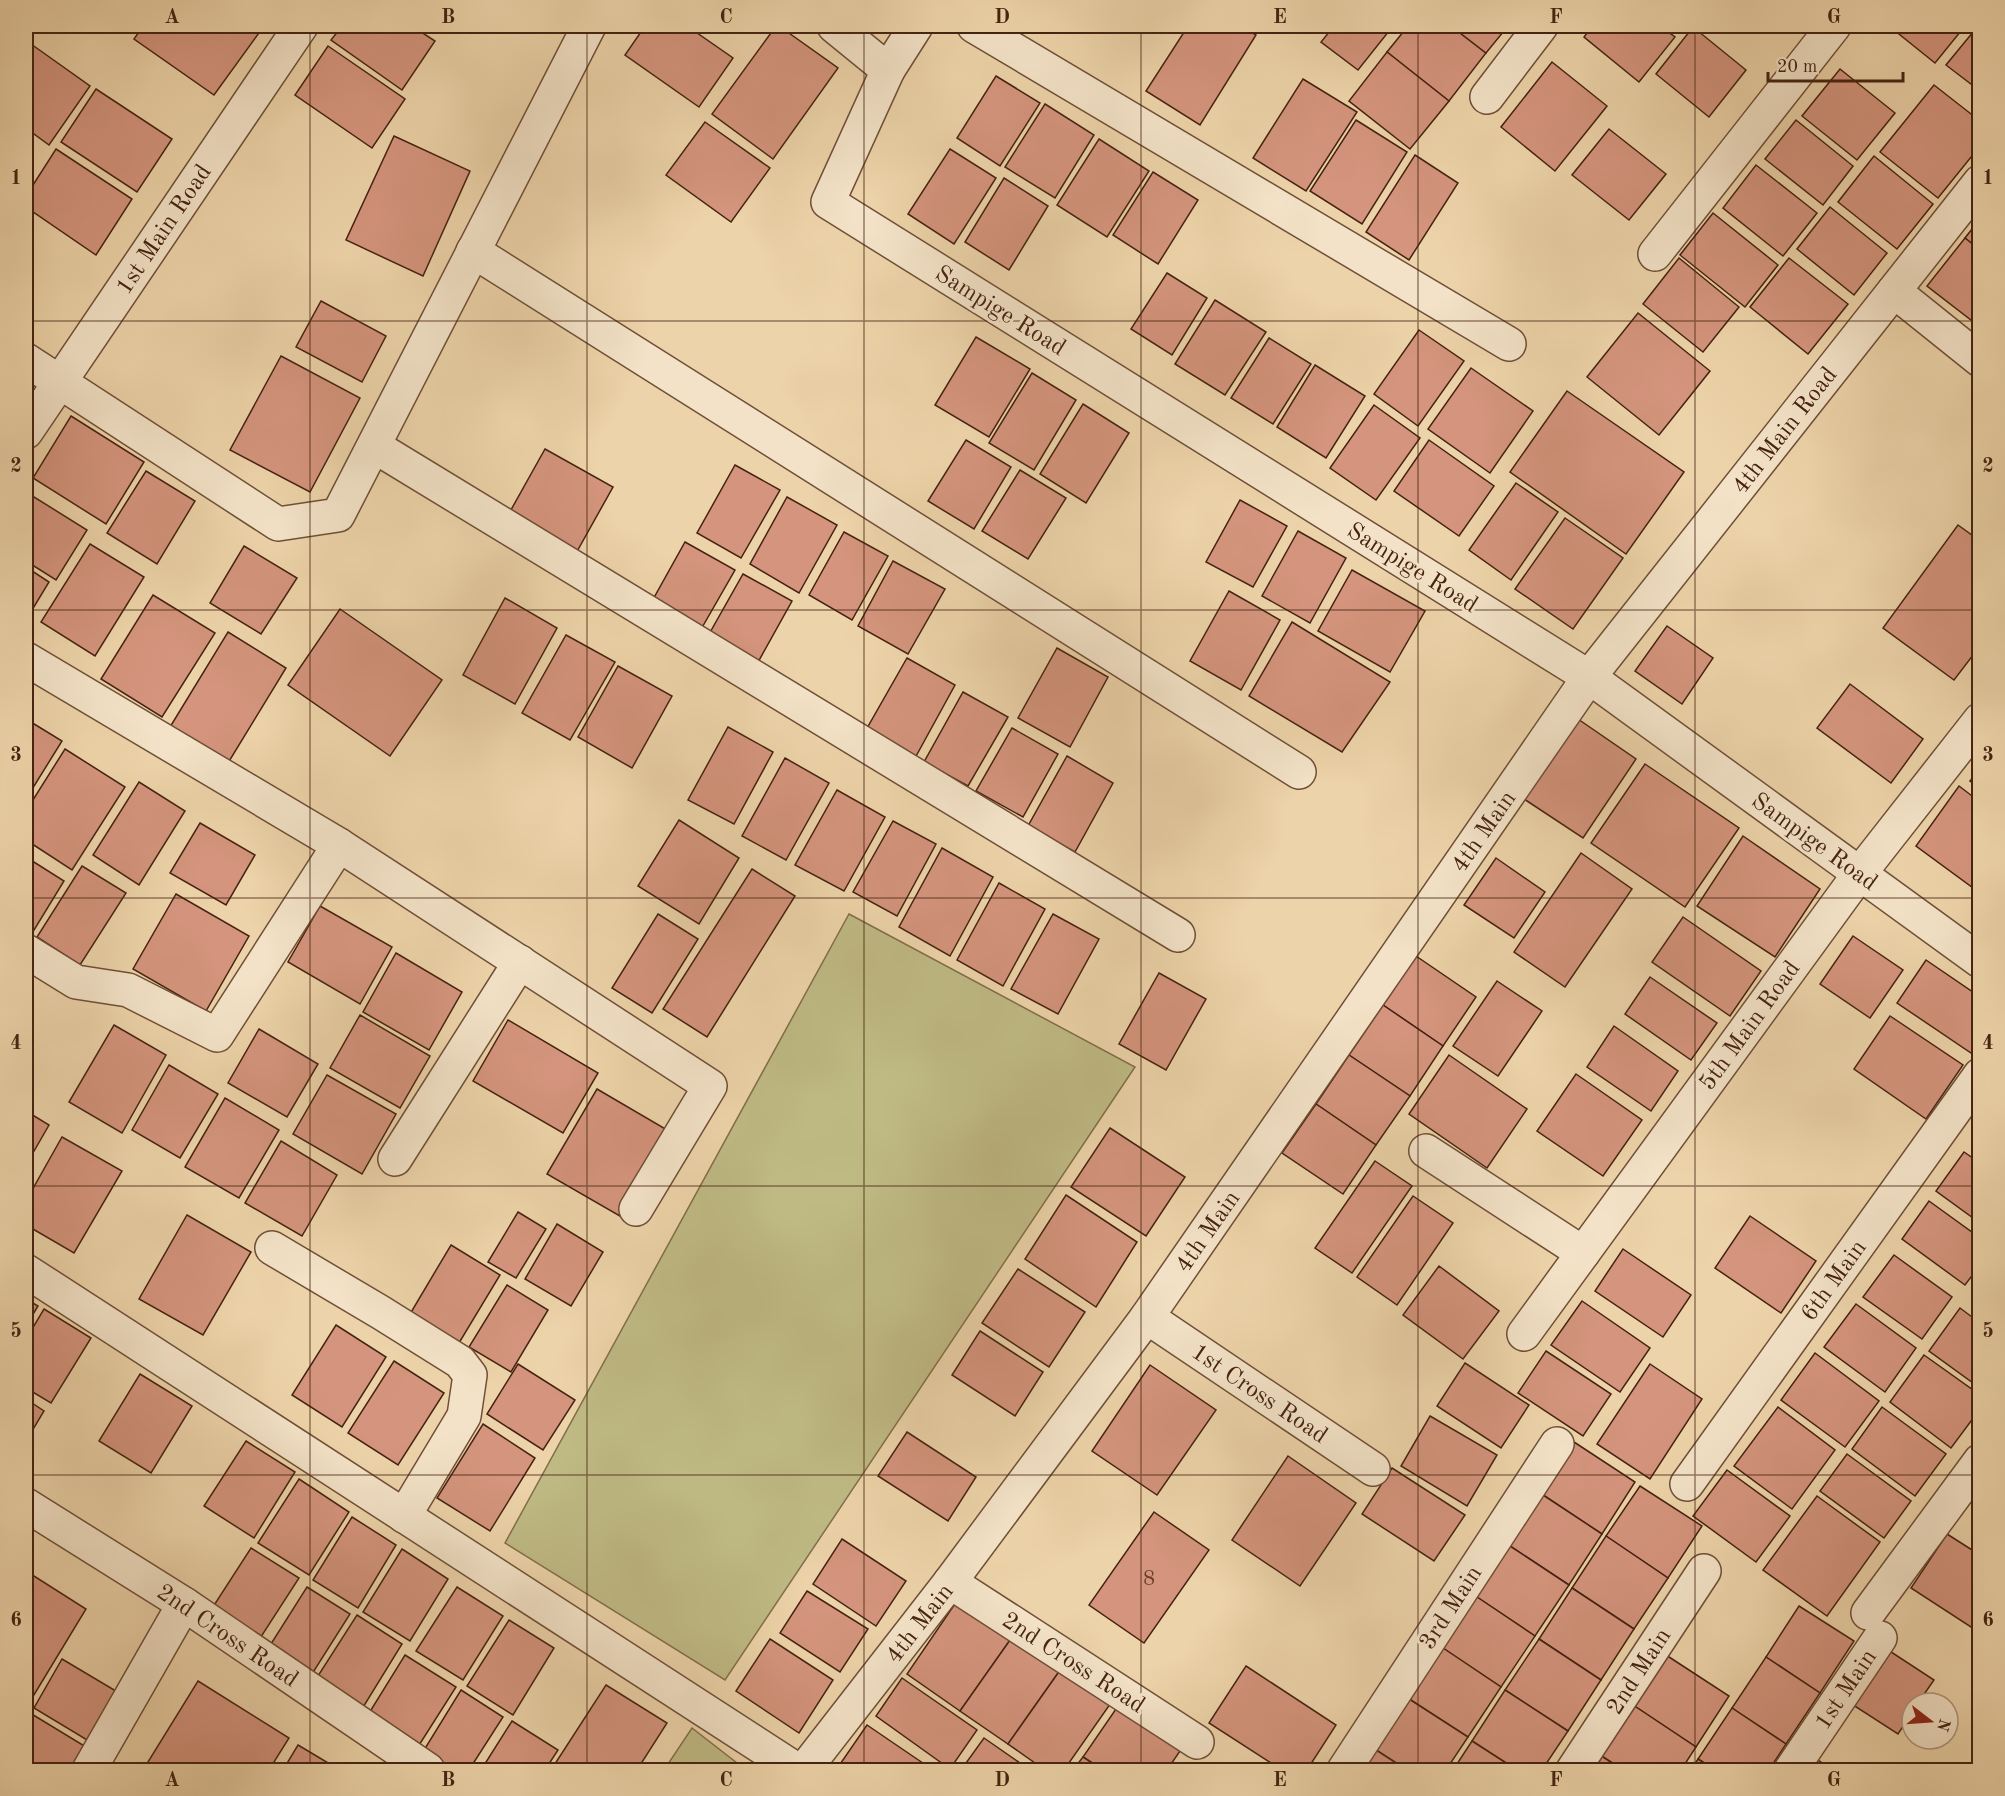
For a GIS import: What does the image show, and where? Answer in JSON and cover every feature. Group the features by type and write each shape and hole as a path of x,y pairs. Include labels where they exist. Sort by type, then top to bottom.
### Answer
{"street":[{"name":"1st Main Road","path":"26,432 301,26"},
{"path":"26,360 278,524 338,515 589,26"},
{"path":"834,26 888,70 916,26"},
{"path":"974,26 1509,344"},
{"path":"1487,97 1541,26"},
{"path":"1655,254 1834,26"},
{"name":"Sampige Road","path":"888,70 828,202 1589,677 1980,961"},
{"name":"4th Main Road","path":"1589,677 1980,182"},
{"path":"473,252 1299,772"},
{"path":"1894,291 1980,360"},
{"path":"374,446 1178,935"},
{"path":"26,659 339,845 710,1086 636,1209"},
{"name":"4th Main","path":"804,1770 950,1582 1148,1317 1589,677"},
{"name":"5th Main Road","path":"1524,1334 1860,873 1980,720"},
{"path":"26,951 76,982 128,990 217,1035 339,845"},
{"path":"395,1159 520,962"},
{"name":"6th Main","path":"1687,1484 1980,1076"},
{"path":"1426,1150 1583,1253"},
{"path":"272,1248 460,1362 470,1375 464,1416 404,1516"},
{"path":"26,1270 797,1770"},
{"name":"1st Cross Road","path":"1148,1317 1373,1469"},
{"name":"3rd Main","path":"1344,1770 1557,1444"},
{"name":"1st Main","path":"1791,1770 1874,1626 1980,1461"},
{"name":"2nd Cross Road","path":"26,1505 184,1604 428,1770"},
{"name":"2nd Main","path":"1573,1770 1704,1571"},
{"name":"2nd Cross Road","path":"950,1582 1197,1742"},
{"path":"90,1770 184,1604"}],"shaded area":[{"path":"849,914 1135,1067 725,1680 505,1543"},
{"path":"692,1728 746,1770 664,1770"}],"building":[{"path":"143,26 264,26 214,95 134,39"},
{"path":"342,26 412,26 435,41 402,90 331,40"},
{"path":"645,26 687,26 733,58 699,107 625,55"},
{"path":"776,26 838,68 773,159 712,114"},
{"path":"1188,26 1242,26 1256,35 1200,125 1146,91"},
{"path":"1334,26 1393,26 1358,70 1321,42"},
{"path":"1408,26 1451,26 1486,53 1449,101 1387,52"},
{"path":"1451,26 1508,26 1486,53"},
{"path":"1592,26 1660,26 1675,37 1639,82 1584,37"},
{"path":"1889,26 1965,26 1935,63"},
{"path":"1980,26 1980,91 1946,65"},
{"path":"1693,27 1746,70 1709,117 1656,74"},
{"path":"31,44 90,86 49,145 26,128 26,52"},
{"path":"328,46 405,99 372,148 295,95"},
{"path":"1387,52 1449,101 1410,149 1349,101"},
{"path":"1552,62 1607,106 1555,171 1501,127"},
{"path":"1840,69 1895,113 1857,160 1802,116"},
{"path":"996,76 1040,103 1000,166 957,138"},
{"path":"1303,79 1357,112 1306,191 1253,158"},
{"path":"1934,85 1980,121 1980,146 1938,198 1880,152"},
{"path":"96,89 172,139 137,192 61,142"},
{"path":"1045,104 1094,135 1055,198 1005,167"},
{"path":"1356,120 1407,152 1362,224 1310,191"},
{"path":"1796,120 1853,166 1823,205 1765,159"},
{"path":"705,122 770,168 731,222 666,175"},
{"path":"1609,129 1666,174 1629,220 1572,175"},
{"path":"394,136 470,171 423,276 346,240"},
{"path":"1099,139 1149,171 1107,237 1057,205"},
{"path":"56,149 132,199 96,255 26,207 26,196"},
{"path":"950,149 996,178 954,244 908,214"},
{"path":"1415,155 1458,183 1409,260 1366,232"},
{"path":"1874,156 1933,204 1897,249 1838,202"},
{"path":"1756,165 1817,213 1783,256 1723,208"},
{"path":"1153,172 1198,200 1158,264 1113,235"},
{"path":"1004,178 1048,206 1009,270 965,242"},
{"path":"1830,207 1887,253 1854,295 1797,249"},
{"path":"1713,213 1778,265 1745,307 1680,255"},
{"path":"1980,219 1980,250 1965,238"},
{"path":"1965,238 1980,250 1980,327 1927,286"},
{"path":"1679,258 1739,307 1703,352 1643,304"},
{"path":"1789,258 1848,304 1808,354 1750,307"},
{"path":"1167,273 1207,298 1172,355 1131,329"},
{"path":"1215,300 1266,332 1225,395 1175,364"},
{"path":"321,301 386,336 362,382 296,347"},
{"path":"1638,313 1710,371 1659,435 1587,377"},
{"path":"1419,330 1464,361 1418,426 1374,394"},
{"path":"976,337 1030,369 989,437 935,405"},
{"path":"1269,338 1311,364 1273,424 1231,398"},
{"path":"281,356 360,398 310,492 230,450"},
{"path":"1315,365 1365,396 1326,458 1277,427"},
{"path":"1471,368 1533,411 1490,473 1428,429"},
{"path":"1032,373 1076,400 1034,470 989,443"},
{"path":"1567,391 1684,472 1626,554 1510,472"},
{"path":"1083,404 1129,433 1086,503 1040,474"},
{"path":"1374,405 1420,438 1376,500 1330,468"},
{"path":"71,416 144,462 106,524 33,478"},
{"path":"966,440 1011,467 974,529 928,501"},
{"path":"1429,440 1494,486 1459,536 1394,491"},
{"path":"545,449 613,487 575,555 507,517"},
{"path":"735,465 780,490 741,558 697,533"},
{"path":"1020,470 1066,498 1028,559 982,531"},
{"path":"146,471 195,501 157,564 107,533"},
{"path":"1516,483 1558,512 1511,580 1469,550"},
{"path":"26,492 87,530 56,580 26,561"},
{"path":"787,497 837,525 799,593 750,564"},
{"path":"1240,500 1287,526 1253,587 1206,562"},
{"path":"1565,518 1623,558 1573,629 1515,589"},
{"path":"1958,525 1980,541 1980,646 1954,680 1883,628"},
{"path":"1298,531 1346,558 1310,623 1262,596"},
{"path":"844,532 888,556 852,620 809,595"},
{"path":"685,542 735,570 700,631 651,603"},
{"path":"90,544 144,577 95,656 41,622"},
{"path":"244,546 297,578 261,634 210,603"},
{"path":"893,561 945,589 908,654 858,626"},
{"path":"26,567 49,582 26,620"},
{"path":"1352,570 1425,611 1390,672 1318,631"},
{"path":"743,574 792,601 757,664 708,636"},
{"path":"1229,591 1280,620 1241,690 1190,661"},
{"path":"153,595 215,633 162,717 101,679"},
{"path":"505,598 557,628 515,704 463,675"},
{"path":"340,609 442,680 390,756 288,685"},
{"path":"1292,622 1390,682 1342,752 1249,696"},
{"path":"1667,626 1713,658 1682,704 1635,671"},
{"path":"228,632 286,668 228,763 170,727"},
{"path":"566,635 615,662 570,740 522,713"},
{"path":"1057,648 1108,677 1070,747 1018,718"},
{"path":"907,658 955,685 915,758 866,730"},
{"path":"618,666 672,696 632,768 578,737"},
{"path":"1850,684 1923,739 1891,783 1817,728"},
{"path":"963,692 1008,717 968,786 924,762"},
{"path":"26,719 62,741 26,799"},
{"path":"1578,719 1636,759 1583,838 1524,799"},
{"path":"728,727 773,752 734,824 688,800"},
{"path":"1012,728 1058,754 1023,817 976,791"},
{"path":"65,749 125,787 72,870 26,840 26,811"},
{"path":"1067,756 1113,783 1075,852 1028,826"},
{"path":"785,758 829,783 786,860 742,836"},
{"path":"1645,764 1739,828 1685,907 1591,843"},
{"path":"1980,768 1980,788 1970,781"},
{"path":"139,782 185,811 139,885 93,855"},
{"path":"1959,786 1980,802 1980,893 1916,846"},
{"path":"837,790 885,817 844,891 795,865"},
{"path":"679,820 739,858 699,924 638,886"},
{"path":"893,821 936,844 897,916 853,892"},
{"path":"200,823 255,855 226,905 170,873"},
{"path":"1743,836 1820,889 1775,957 1697,906"},
{"path":"942,848 993,877 950,956 899,927"},
{"path":"1581,853 1632,889 1565,987 1514,952"},
{"path":"26,857 64,881 31,935 26,932"},
{"path":"1496,858 1545,892 1514,938 1464,905"},
{"path":"82,866 126,893 80,965 37,937"},
{"path":"752,869 795,896 707,1037 663,1009"},
{"path":"999,883 1045,909 1003,986 957,960"},
{"path":"176,894 249,936 206,1011 133,969"},
{"path":"320,906 392,947 360,1004 288,962"},
{"path":"658,914 698,939 652,1013 612,988"},
{"path":"1053,914 1099,939 1058,1014 1011,989"},
{"path":"1683,917 1761,971 1730,1016 1652,962"},
{"path":"1853,936 1903,970 1870,1018 1820,984"},
{"path":"396,953 462,992 429,1050 363,1012"},
{"path":"1416,956 1476,997 1443,1046 1383,1005"},
{"path":"1926,960 1980,997 1980,1041 1971,1053 1897,1003"},
{"path":"1159,973 1206,999 1166,1070 1119,1044"},
{"path":"1650,977 1717,1023 1691,1060 1625,1014"},
{"path":"1497,981 1542,1011 1498,1076 1453,1046"},
{"path":"1383,1005 1443,1046 1410,1096 1349,1055"},
{"path":"360,1015 430,1056 400,1108 330,1068"},
{"path":"1890,1016 1963,1065 1926,1119 1854,1069"},
{"path":"508,1020 598,1073 563,1133 473,1081"},
{"path":"114,1025 166,1055 122,1133 69,1102"},
{"path":"1614,1026 1678,1071 1651,1111 1587,1067"},
{"path":"259,1029 318,1064 287,1117 228,1083"},
{"path":"1349,1055 1410,1096 1376,1145 1316,1104"},
{"path":"1449,1055 1527,1109 1487,1168 1409,1114"},
{"path":"169,1065 218,1094 180,1158 132,1130"},
{"path":"1576,1074 1642,1120 1603,1176 1537,1131"},
{"path":"327,1075 396,1114 362,1174 293,1134"},
{"path":"597,1089 674,1134 625,1219 547,1174"},
{"path":"225,1098 279,1130 239,1198 185,1167"},
{"path":"1316,1104 1376,1145 1343,1194 1282,1153"},
{"path":"26,1111 49,1125 26,1165"},
{"path":"1110,1128 1185,1177 1146,1236 1071,1187"},
{"path":"62,1137 122,1171 74,1253 26,1225 26,1201"},
{"path":"281,1141 337,1175 302,1236 245,1203"},
{"path":"1964,1152 1980,1163 1980,1223 1936,1191"},
{"path":"1375,1161 1412,1186 1352,1273 1315,1248"},
{"path":"1066,1195 1137,1242 1096,1307 1025,1259"},
{"path":"1413,1196 1453,1223 1397,1305 1357,1277"},
{"path":"1929,1201 1980,1238 1980,1265 1965,1285 1902,1239"},
{"path":"518,1212 546,1229 516,1278 488,1262"},
{"path":"187,1215 251,1252 203,1335 139,1299"},
{"path":"1750,1216 1816,1261 1781,1313 1715,1268"},
{"path":"557,1224 603,1252 571,1306 525,1279"},
{"path":"451,1245 500,1275 459,1343 410,1314"},
{"path":"1623,1249 1691,1295 1663,1337 1595,1291"},
{"path":"1894,1255 1952,1297 1922,1339 1863,1297"},
{"path":"1439,1266 1499,1311 1463,1359 1403,1315"},
{"path":"1018,1269 1085,1312 1049,1367 982,1323"},
{"path":"507,1285 548,1310 511,1372 469,1347"},
{"path":"26,1299 38,1306 26,1326"},
{"path":"1582,1301 1650,1348 1620,1392 1551,1345"},
{"path":"1856,1304 1916,1348 1885,1392 1824,1347"},
{"path":"1960,1308 1980,1323 1980,1388 1929,1351"},
{"path":"44,1309 91,1338 51,1403 26,1388 26,1339"},
{"path":"336,1325 386,1357 342,1427 292,1395"},
{"path":"980,1331 1043,1372 1015,1416 952,1375"},
{"path":"1546,1351 1611,1394 1583,1436 1518,1393"},
{"path":"1815,1353 1879,1401 1845,1447 1781,1400"},
{"path":"1924,1355 1980,1395 1980,1409 1951,1448 1890,1402"},
{"path":"394,1361 444,1393 398,1465 348,1433"},
{"path":"1465,1363 1529,1405 1501,1448 1437,1406"},
{"path":"518,1364 575,1400 543,1450 487,1414"},
{"path":"1650,1364 1702,1399 1650,1479 1597,1444"},
{"path":"1150,1365 1216,1410 1157,1495 1092,1451"},
{"path":"140,1374 192,1406 151,1473 99,1441"},
{"path":"26,1399 44,1411 26,1441"},
{"path":"1778,1407 1835,1450 1792,1509 1734,1466"},
{"path":"1882,1407 1946,1454 1915,1496 1852,1449"},
{"path":"1430,1416 1497,1455 1467,1506 1401,1466"},
{"path":"483,1424 535,1458 490,1531 437,1498"},
{"path":"907,1432 976,1477 948,1521 878,1476"},
{"path":"246,1441 295,1472 254,1538 204,1506"},
{"path":"1574,1442 1635,1482 1602,1534 1540,1493"},
{"path":"1847,1454 1911,1501 1884,1538 1820,1491"},
{"path":"1288,1456 1356,1503 1300,1586 1232,1540"},
{"path":"1392,1468 1465,1515 1434,1561 1362,1514"},
{"path":"1727,1470 1790,1516 1756,1562 1693,1516"},
{"path":"299,1479 349,1512 309,1575 258,1543"},
{"path":"1640,1486 1702,1526 1668,1578 1606,1536"},
{"path":"1540,1493 1602,1534 1569,1585 1507,1544"},
{"path":"1817,1496 1880,1542 1827,1616 1763,1570"},
{"path":"1154,1512 1209,1550 1144,1643 1089,1605"},
{"path":"352,1517 396,1545 358,1608 313,1580"},
{"path":"1947,1534 1980,1555 1980,1620 1974,1629 1911,1588"},
{"path":"1606,1536 1668,1578 1634,1629 1572,1588"},
{"path":"842,1539 906,1581 876,1626 813,1584"},
{"path":"1507,1544 1569,1585 1535,1636 1474,1595"},
{"path":"251,1548 299,1578 257,1643 209,1613"},
{"path":"402,1549 448,1579 410,1641 363,1612"},
{"path":"26,1571 86,1609 26,1708"},
{"path":"307,1587 350,1614 312,1674 269,1647"},
{"path":"457,1587 503,1616 463,1680 416,1651"},
{"path":"1572,1588 1634,1629 1601,1680 1539,1639"},
{"path":"807,1591 868,1629 840,1672 780,1633"},
{"path":"961,1595 1015,1633 960,1711 907,1674"},
{"path":"1474,1595 1535,1636 1501,1687 1440,1646"},
{"path":"1799,1606 1854,1641 1820,1693 1766,1657"},
{"path":"357,1615 402,1644 362,1709 316,1679"},
{"path":"509,1620 554,1648 513,1715 467,1686"},
{"path":"1015,1633 1063,1666 1008,1744 960,1711"},
{"path":"770,1639 833,1680 799,1733 736,1691"},
{"path":"1539,1639 1601,1680 1568,1731 1505,1690"},
{"path":"1440,1646 1501,1687 1468,1737 1406,1697"},
{"path":"1885,1648 1934,1680 1926,1691 1900,1691 1900,1731 1898,1734 1850,1703"},
{"path":"405,1655 456,1687 416,1750 366,1718"},
{"path":"1666,1655 1729,1696 1696,1747 1633,1705"},
{"path":"1766,1657 1820,1693 1786,1744 1732,1708"},
{"path":"62,1659 126,1697 97,1746 34,1708"},
{"path":"1063,1666 1113,1700 1064,1770 1045,1770 1008,1744"},
{"path":"1246,1666 1336,1725 1307,1770 1282,1770 1209,1723"},
{"path":"902,1678 977,1730 950,1769 876,1716"},
{"path":"198,1681 289,1738 269,1770 143,1770"},
{"path":"606,1685 667,1723 637,1770 551,1770"},
{"path":"461,1690 503,1717 469,1770 445,1770 421,1755"},
{"path":"1505,1690 1568,1731 1542,1770 1517,1770 1472,1741"},
{"path":"1406,1697 1468,1737 1446,1770 1407,1770 1373,1748"},
{"path":"1633,1705 1696,1747 1681,1770 1623,1770 1600,1755"},
{"path":"1118,1706 1180,1751 1167,1770 1103,1770 1083,1757"},
{"path":"1732,1708 1786,1744 1769,1770 1715,1770 1698,1759"},
{"path":"30,1713 91,1750 79,1770 26,1770 26,1722"},
{"path":"512,1721 558,1750 545,1770 481,1770"},
{"path":"867,1725 933,1770 836,1770"},
{"path":"984,1738 1030,1770 961,1770"},
{"path":"1472,1741 1517,1770 1453,1770"},
{"path":"298,1745 340,1770 283,1770"},
{"path":"1373,1748 1407,1770 1358,1770"},
{"path":"1600,1755 1623,1770 1590,1770"},
{"path":"1083,1757 1103,1770 1073,1770"},
{"path":"1698,1759 1715,1770 1691,1770"},
{"path":"1818,1760 1833,1770 1811,1770"}]}
